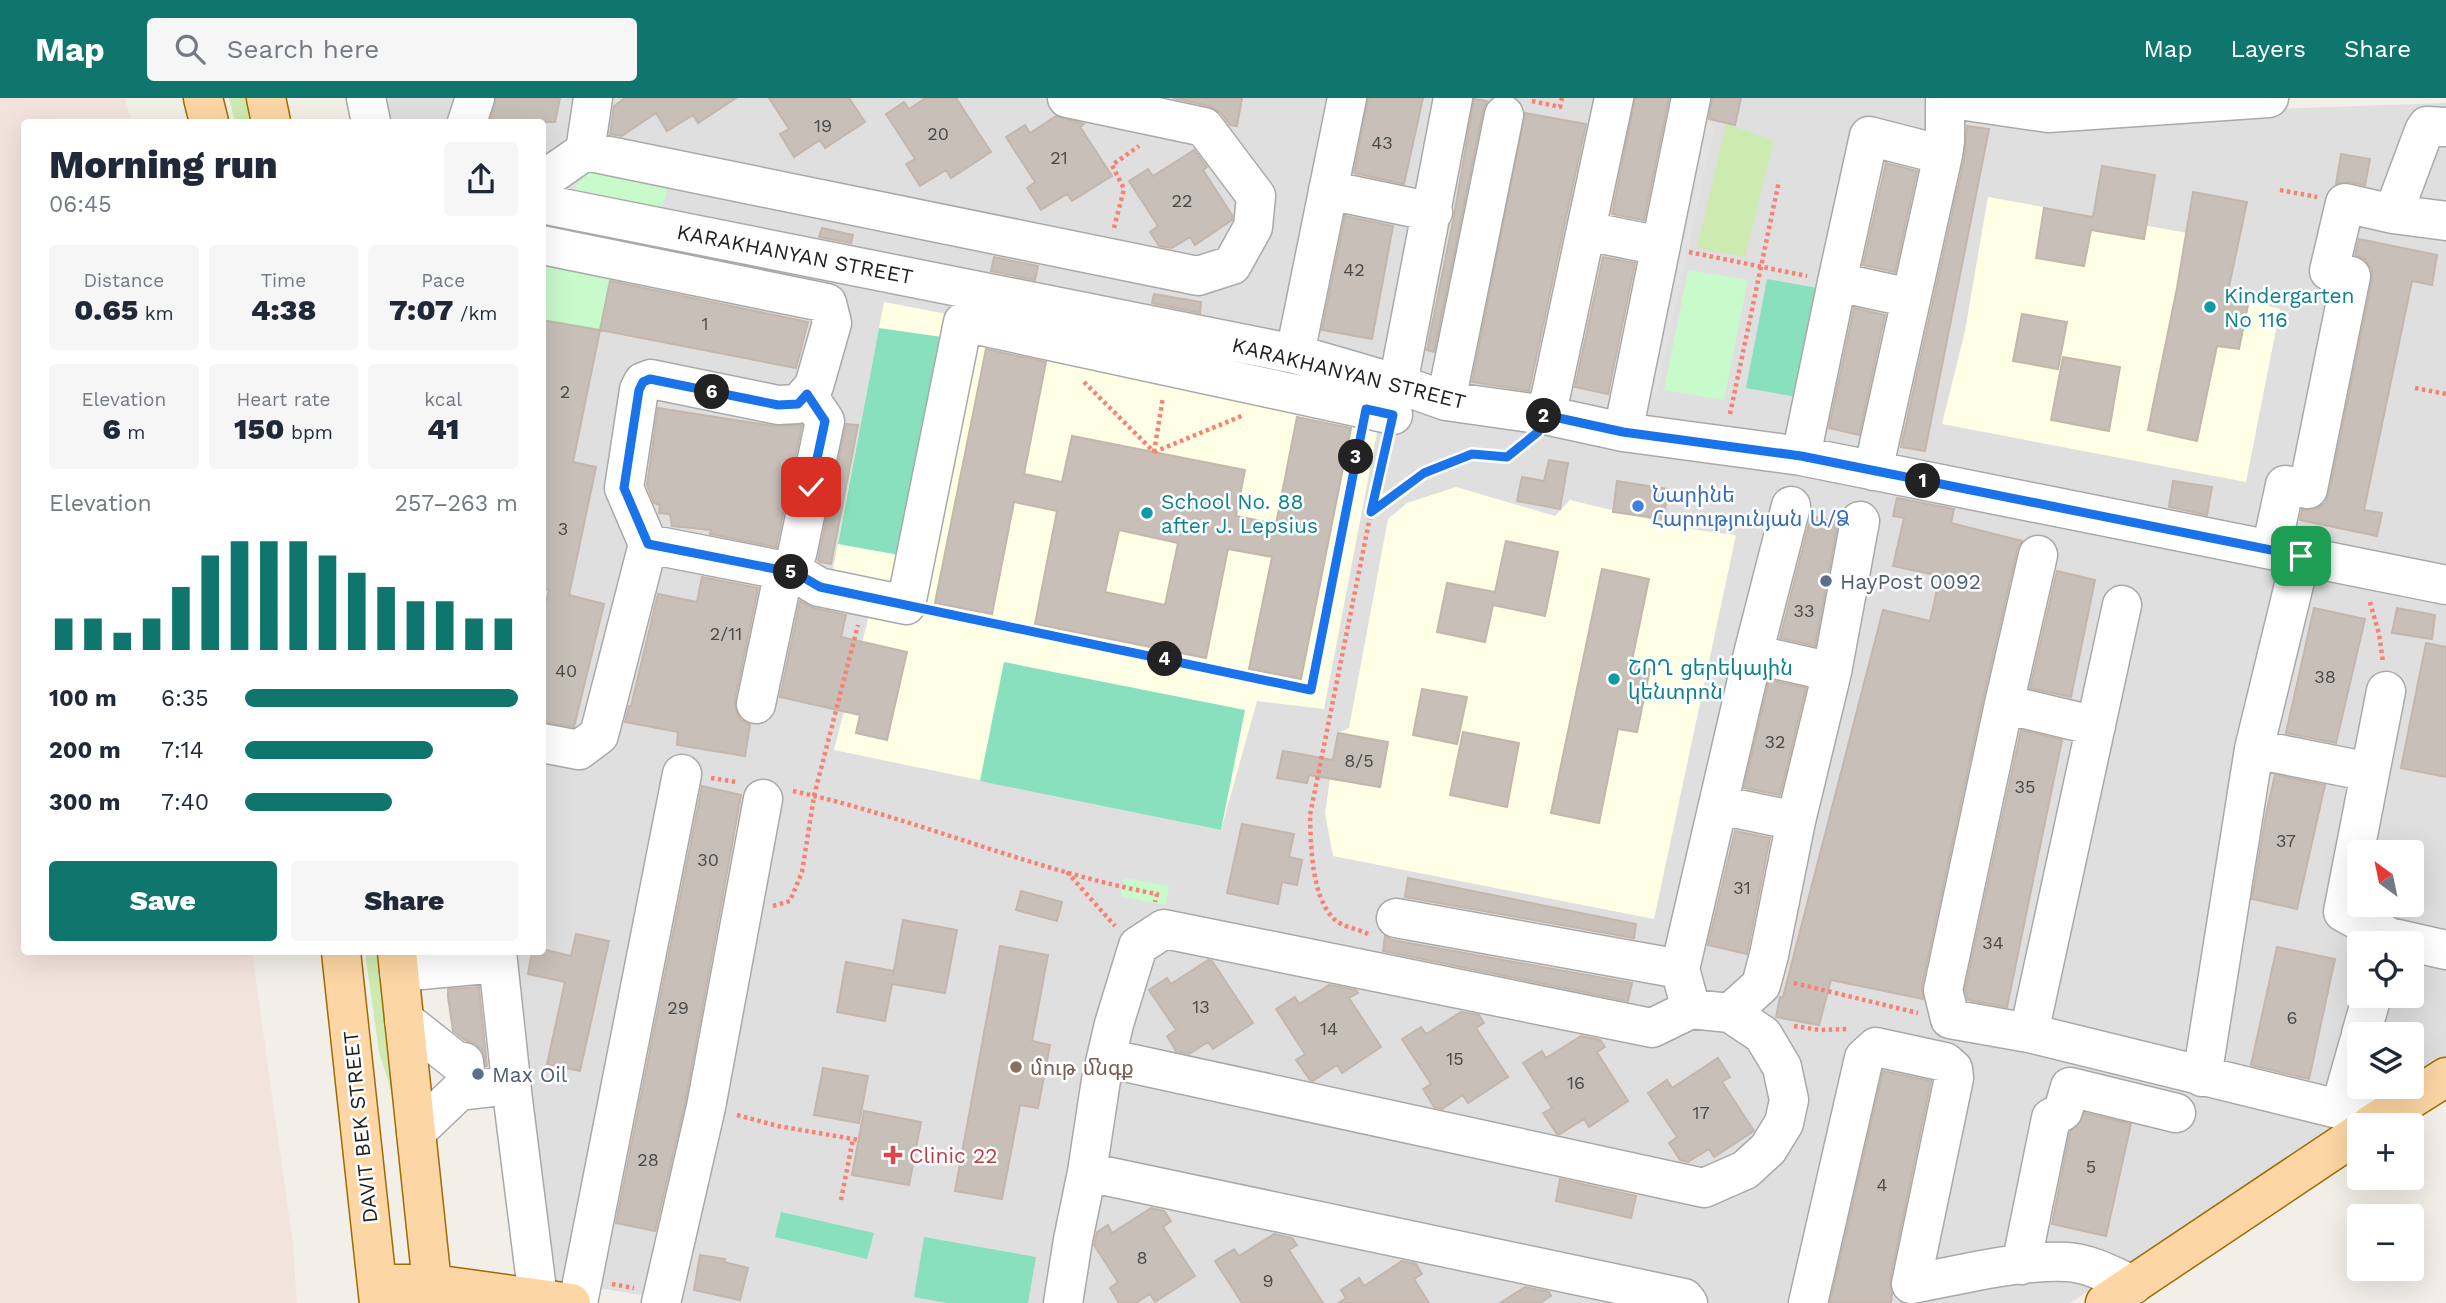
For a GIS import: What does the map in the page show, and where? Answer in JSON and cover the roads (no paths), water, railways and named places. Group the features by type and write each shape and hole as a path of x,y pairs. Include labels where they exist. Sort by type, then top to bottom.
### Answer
{"main road":[{"path":"203,98 208,119"},
{"path":"266,98 270,119"},
{"name":"DAVIT BEK STREET","path":"341,955 378,1294"},
{"path":"398,962 433,1294"},
{"path":"2379,1113 2446,1077"},
{"path":"2119,1294 2347,1133"},
{"path":"378,1294 433,1294 554,1301"}],"street":[{"path":"366,98 370,119"},
{"path":"470,119 475,98"},
{"path":"585,151 593,98"},
{"path":"546,178 585,151 1198,276 1232,265 1253,227 1256,196 1204,127 1067,98"},
{"path":"1295,354 1347,98"},
{"path":"791,562 796,573 820,587 906,605 963,323 1168,366 1386,403 1433,212 1453,98"},
{"path":"1545,415 1614,98"},
{"path":"1623,432 1670,248 1691,98"},
{"path":"1873,471 1943,155 1946,98 2048,113 2269,98"},
{"path":"1446,401 1515,107"},
{"path":"2393,214 2424,131 2432,125 2446,127"},
{"path":"1801,456 1824,280 1870,136 1943,155"},
{"path":"1328,190 1433,212"},
{"path":"2202,1077 2286,553 2285,485 2308,489 2351,276 2329,271 2345,202 2393,214 2446,221"},
{"name":"KARAKHANYAN STREET","path":"546,205 1295,354 1386,403 1446,401 1545,415 1623,432 1801,456 2446,585"},
{"path":"1586,231 1670,248"},
{"path":"546,246 827,303 832,323 814,386 798,404 778,405 650,379 643,382 639,390 624,488 648,544 599,735 579,750 546,744"},
{"path":"1824,280 1911,298"},
{"path":"756,704 825,421 807,394"},
{"path":"1691,1009 1680,969 1753,654 1791,506"},
{"path":"1730,1013 1761,985 1796,821 1832,672 1860,521"},
{"path":"648,544 791,562"},
{"path":"2038,555 1937,1017 2029,1033 2347,1118"},
{"path":"2029,1033 2123,606"},
{"path":"1753,654 1832,672"},
{"path":"2374,931 2343,912 2386,691"},
{"path":"2004,704 2096,726"},
{"path":"2254,750 2370,772"},
{"path":"578,1303 682,774"},
{"path":"660,1303 705,1107 763,799"},
{"path":"1719,805 1796,821"},
{"path":"1396,918 1680,969"},
{"path":"1063,1303 1106,1058 1114,1024 1138,946 1164,929 1652,1028 1691,1009 1730,1013 1763,1035 1782,1067 1788,1100 1784,1123 1768,1149 1745,1170 1703,1188 1106,1058"},
{"path":"2424,946 2446,950"},
{"path":"398,962 498,957 511,1085 554,1301"},
{"path":"404,1020 456,1061 464,1062 467,1090"},
{"path":"1808,1303 1864,1058 1876,1047 1945,1062 1953,1069 1954,1078 1909,1294 2021,1265 2068,1262 2106,1273 2119,1294"},
{"path":"416,1132 459,1091 511,1085"},
{"path":"2021,1265 2051,1118 2063,1111 2070,1087 2176,1113"},
{"path":"1087,1172 1684,1298 1688,1303"}],"place":[{"name":"Kindergarten No 116","path":"2210,307"},
{"name":"Նարինե Հարությունյան Ա/Ձ","path":"1638,506"},
{"name":"School No. 88 after J. Lepsius","path":"1147,513"},
{"name":"HayPost 0092","path":"1826,581"},
{"name":"ՇՈՂ ցերեկային կենտրոն","path":"1614,679"},
{"name":"մութ մնգք","path":"1016,1067"},
{"name":"Max Oil","path":"478,1074"},
{"name":"Clinic 22","path":"893,1155"}]}
